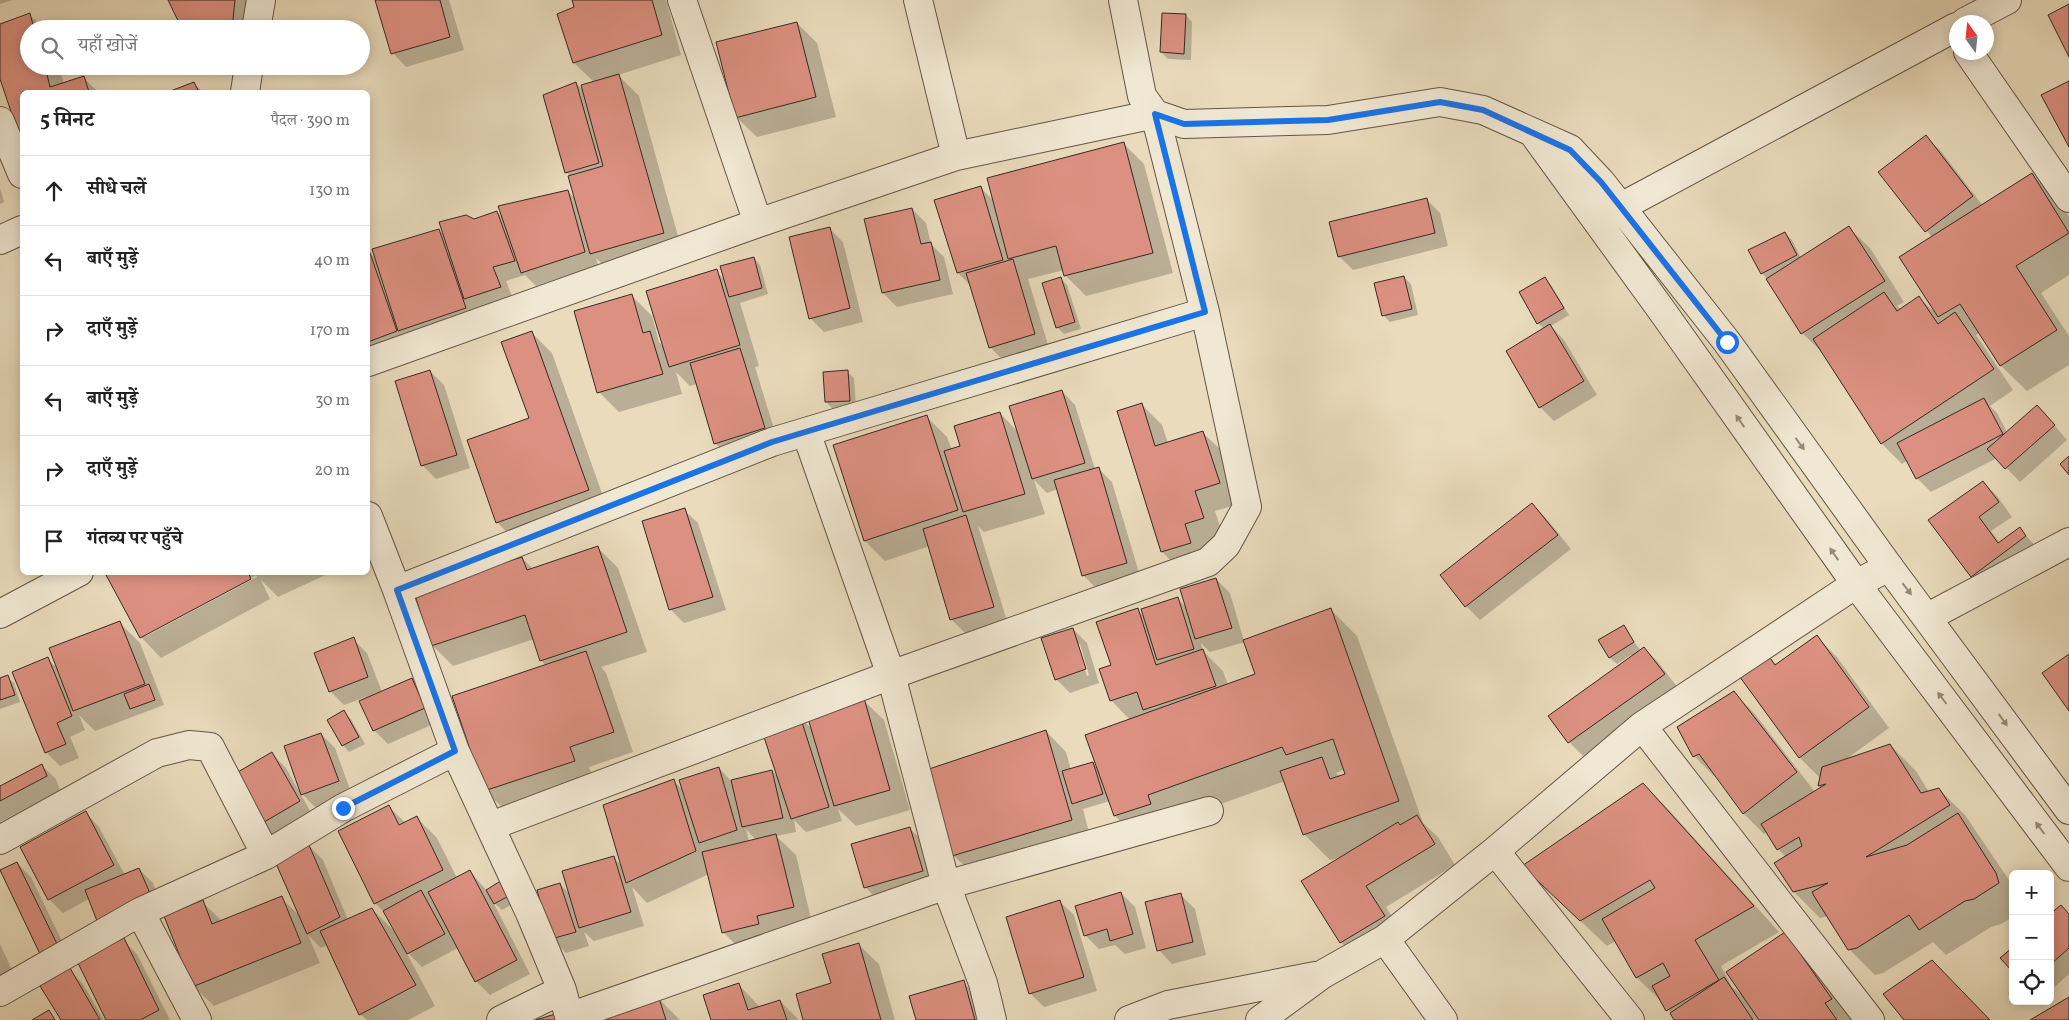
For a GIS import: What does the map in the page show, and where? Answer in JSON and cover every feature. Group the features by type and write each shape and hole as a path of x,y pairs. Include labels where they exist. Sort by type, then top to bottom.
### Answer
{"street":[{"path":"258,20 261,0"},
{"path":"682,0 758,222"},
{"path":"918,0 956,156"},
{"path":"491,826 891,675 1208,562 1226,545 1247,507 1205,312 1155,114 1142,96 1123,0"},
{"path":"1980,15 2006,0"},
{"path":"1621,207 1949,32"},
{"path":"1974,60 2069,198"},
{"path":"245,90 248,75"},
{"path":"370,361 758,222 956,156 1155,114 1184,124 1328,120 1440,102 1483,110 1570,150 1601,182 1727,342 2069,810"},
{"path":"0,121 20,169"},
{"path":"1532,132 1666,316 1856,584 2069,867"},
{"path":"0,240 20,231"},
{"path":"397,590 772,442 1205,312"},
{"path":"806,432 891,675 946,885 983,983 992,1020"},
{"path":"370,521 455,751 491,826 562,990 570,1018 946,885 1209,811"},
{"path":"1928,617 2069,542"},
{"path":"1260,1020 1323,974 1385,939 1495,851 1642,726 1856,584 1889,566"},
{"path":"0,614 73,575"},
{"path":"1642,726 1870,1020"},
{"path":"0,840 157,753 189,744 210,747 266,855"},
{"path":"0,992 140,912 266,855 343,808 455,751"},
{"path":"1495,851 1630,1020"},
{"path":"140,912 197,1020"},
{"path":"1385,939 1443,1020"},
{"path":"1129,1020 1168,1005 1323,974"},
{"path":"501,1020 562,990"}],"building":[{"path":"168,0 235,0 233,20 178,20"},
{"path":"375,0 440,0 450,37 391,54"},
{"path":"572,0 652,0 662,35 573,63 557,14 574,7"},
{"path":"2069,4 2069,57 2048,15"},
{"path":"30,13 32,20 20,20 20,75 47,75 50,87 84,76 88,90 20,90 20,138 0,79 0,24"},
{"path":"1162,13 1186,14 1184,54 1160,52"},
{"path":"797,22 816,97 735,118 716,42"},
{"path":"619,74 664,233 590,254 568,176 603,166 581,85"},
{"path":"2069,81 2069,147 2041,95"},
{"path":"194,82 198,90 173,90"},
{"path":"576,82 599,163 565,173 543,95"},
{"path":"1926,135 1973,196 1925,232 1878,172"},
{"path":"1124,142 1153,253 1064,276 1056,246 1008,259 987,178"},
{"path":"2032,173 2069,233 2016,266 2057,330 2000,366 1960,304 1938,317 1899,257"},
{"path":"981,186 1003,260 957,273 934,200"},
{"path":"568,190 585,252 521,273 498,206"},
{"path":"1427,198 1435,233 1338,257 1329,222"},
{"path":"912,208 921,244 931,242 940,280 882,293 864,219"},
{"path":"497,211 515,261 493,267 501,287 464,299 439,222 466,215 474,219"},
{"path":"1849,226 1885,281 1801,334 1766,279"},
{"path":"830,227 850,308 809,319 789,237"},
{"path":"439,229 466,308 398,331 372,249"},
{"path":"1785,232 1797,255 1761,274 1748,250"},
{"path":"370,253 397,331 370,341"},
{"path":"754,257 762,288 729,297 720,266"},
{"path":"1013,259 1035,334 989,348 966,273"},
{"path":"717,269 740,345 669,367 646,291"},
{"path":"1404,276 1412,309 1382,316 1374,283"},
{"path":"1061,277 1075,322 1056,328 1042,283"},
{"path":"1545,277 1564,308 1537,324 1519,292"},
{"path":"1884,292 1897,311 1919,296 1938,324 1955,312 1994,369 1881,444 1813,339"},
{"path":"632,294 643,333 650,331 663,374 597,393 574,311"},
{"path":"1550,324 1584,381 1539,408 1506,351"},
{"path":"532,331 589,490 496,523 467,440 529,418 501,342"},
{"path":"740,348 765,428 714,444 690,363"},
{"path":"430,370 457,455 421,466 395,381"},
{"path":"848,370 850,401 825,402 823,372"},
{"path":"1062,390 1085,463 1032,479 1009,406"},
{"path":"1984,398 2003,434 1916,479 1897,443"},
{"path":"1142,403 1155,446 1203,431 1220,483 1195,491 1204,518 1185,524 1191,543 1161,552 1117,411"},
{"path":"2037,405 2055,425 2005,469 1987,449"},
{"path":"1000,412 1025,494 963,512 944,451 960,446 954,426"},
{"path":"927,415 958,510 864,541 833,445"},
{"path":"2069,456 2069,475 2060,464"},
{"path":"1099,467 1127,563 1082,576 1054,480"},
{"path":"1983,481 1999,502 1979,517 1998,543 2020,527 2026,536 1971,577 1928,520"},
{"path":"1532,503 1558,535 1465,607 1440,575"},
{"path":"685,508 713,597 669,610 642,521"},
{"path":"966,515 994,607 950,620 923,529"},
{"path":"598,546 627,632 540,661 525,615 431,646 414,592 522,557 527,570"},
{"path":"106,575 249,575 251,579 140,638"},
{"path":"1216,578 1232,628 1195,639 1180,589"},
{"path":"1178,597 1194,649 1157,660 1141,609"},
{"path":"1138,608 1156,665 1203,649 1216,686 1143,710 1137,692 1110,701 1099,669 1111,665 1096,622"},
{"path":"1331,608 1399,801 1303,835 1280,771 1322,757 1330,779 1345,774 1333,739 1286,755 1282,747 1148,795 1151,804 1114,816 1085,735 1255,674 1243,640"},
{"path":"120,621 145,684 73,711 49,648"},
{"path":"1624,625 1634,642 1609,658 1598,640"},
{"path":"1073,628 1086,669 1055,680 1041,638"},
{"path":"1817,635 1869,707 1799,758 1737,673 1766,652 1775,665"},
{"path":"354,637 368,677 329,692 314,653"},
{"path":"1644,647 1665,674 1568,743 1548,716"},
{"path":"586,651 614,732 570,747 575,761 484,791 452,696"},
{"path":"2069,654 2069,711 2042,673"},
{"path":"48,657 72,716 57,723 66,744 45,753 12,672"},
{"path":"8,675 15,695 0,700 0,678"},
{"path":"412,678 425,708 373,731 359,701"},
{"path":"149,684 155,700 130,709 124,694"},
{"path":"1734,691 1797,772 1743,814 1699,754 1693,757 1677,727"},
{"path":"864,698 890,790 834,806 807,715"},
{"path":"344,710 359,737 342,746 327,720"},
{"path":"800,716 829,807 791,819 761,728"},
{"path":"1046,730 1072,820 952,856 926,770"},
{"path":"321,733 339,781 301,795 284,746"},
{"path":"1890,744 1921,793 1939,788 1950,805 1866,857 1907,845 1958,813 1996,873 1999,883 1974,899 1965,901 1919,930 1909,915 1857,948 1848,950 1812,892 1828,883 1793,892 1774,863 1802,846 1799,837 1777,850 1761,824 1826,784 1818,786 1822,767"},
{"path":"272,752 300,801 259,825 231,776"},
{"path":"1093,762 1103,794 1072,804 1062,771"},
{"path":"42,764 47,776 0,801 0,786"},
{"path":"719,767 737,830 699,843 679,780"},
{"path":"772,770 783,818 742,827 731,780"},
{"path":"674,779 696,851 626,883 603,805"},
{"path":"1643,783 1754,906 1695,940 1719,980 1666,1011 1652,986 1670,976 1663,963 1636,978 1602,919 1655,888 1650,880 1580,921 1522,866"},
{"path":"389,805 399,825 417,816 443,870 374,904 338,831"},
{"path":"86,811 114,865 48,900 20,847"},
{"path":"1417,815 1435,844 1366,886 1385,916 1340,943 1301,881 1398,822 1400,825"},
{"path":"910,827 923,871 864,888 851,844"},
{"path":"776,834 794,907 757,916 759,924 722,933 702,852"},
{"path":"309,845 340,917 307,934 274,859"},
{"path":"614,856 631,912 579,928 562,871"},
{"path":"17,862 58,946 40,954 0,870"},
{"path":"139,868 152,898 97,921 85,890"},
{"path":"470,870 517,960 475,982 428,892"},
{"path":"507,877 516,892 494,904 486,890"},
{"path":"560,883 576,932 551,939 537,890"},
{"path":"421,890 445,934 407,954 383,911"},
{"path":"1121,892 1133,934 1110,941 1107,929 1084,936 1075,906"},
{"path":"1181,893 1193,942 1157,951 1145,902"},
{"path":"282,896 301,943 192,987 164,916 203,900 212,924"},
{"path":"1060,900 1084,977 1029,994 1006,917"},
{"path":"2061,905 2069,914 2069,948 2054,961 2054,915 2054,911"},
{"path":"372,908 416,985 359,1015 320,931"},
{"path":"1785,932 1832,999 1825,1003 1837,1020 1759,1020 1726,972"},
{"path":"124,938 159,1010 140,1020 106,1020 77,961"},
{"path":"859,943 881,1020 803,1020 796,994 831,983 822,954"},
{"path":"2009,950 2009,968 2000,958"},
{"path":"1932,960 1990,1020 1904,1020 1883,994"},
{"path":"70,968 100,1020 61,1020 40,986"},
{"path":"1724,977 1753,1020 1674,1020 1670,1013"},
{"path":"964,980 975,1020 916,1020 909,996"},
{"path":"739,983 748,1010 780,1000 787,1020 711,1020 703,995"},
{"path":"2069,997 2069,1020 2030,1020"},
{"path":"659,998 666,1020 587,1020"},
{"path":"49,1010 55,1020 32,1020"},
{"path":"555,1014 557,1020 536,1020"}],"route":[{"path":"343,808 455,751 397,590 772,442 1205,312 1155,114 1184,124 1328,120 1440,102 1483,110 1570,150 1601,182 1727,342"}]}
